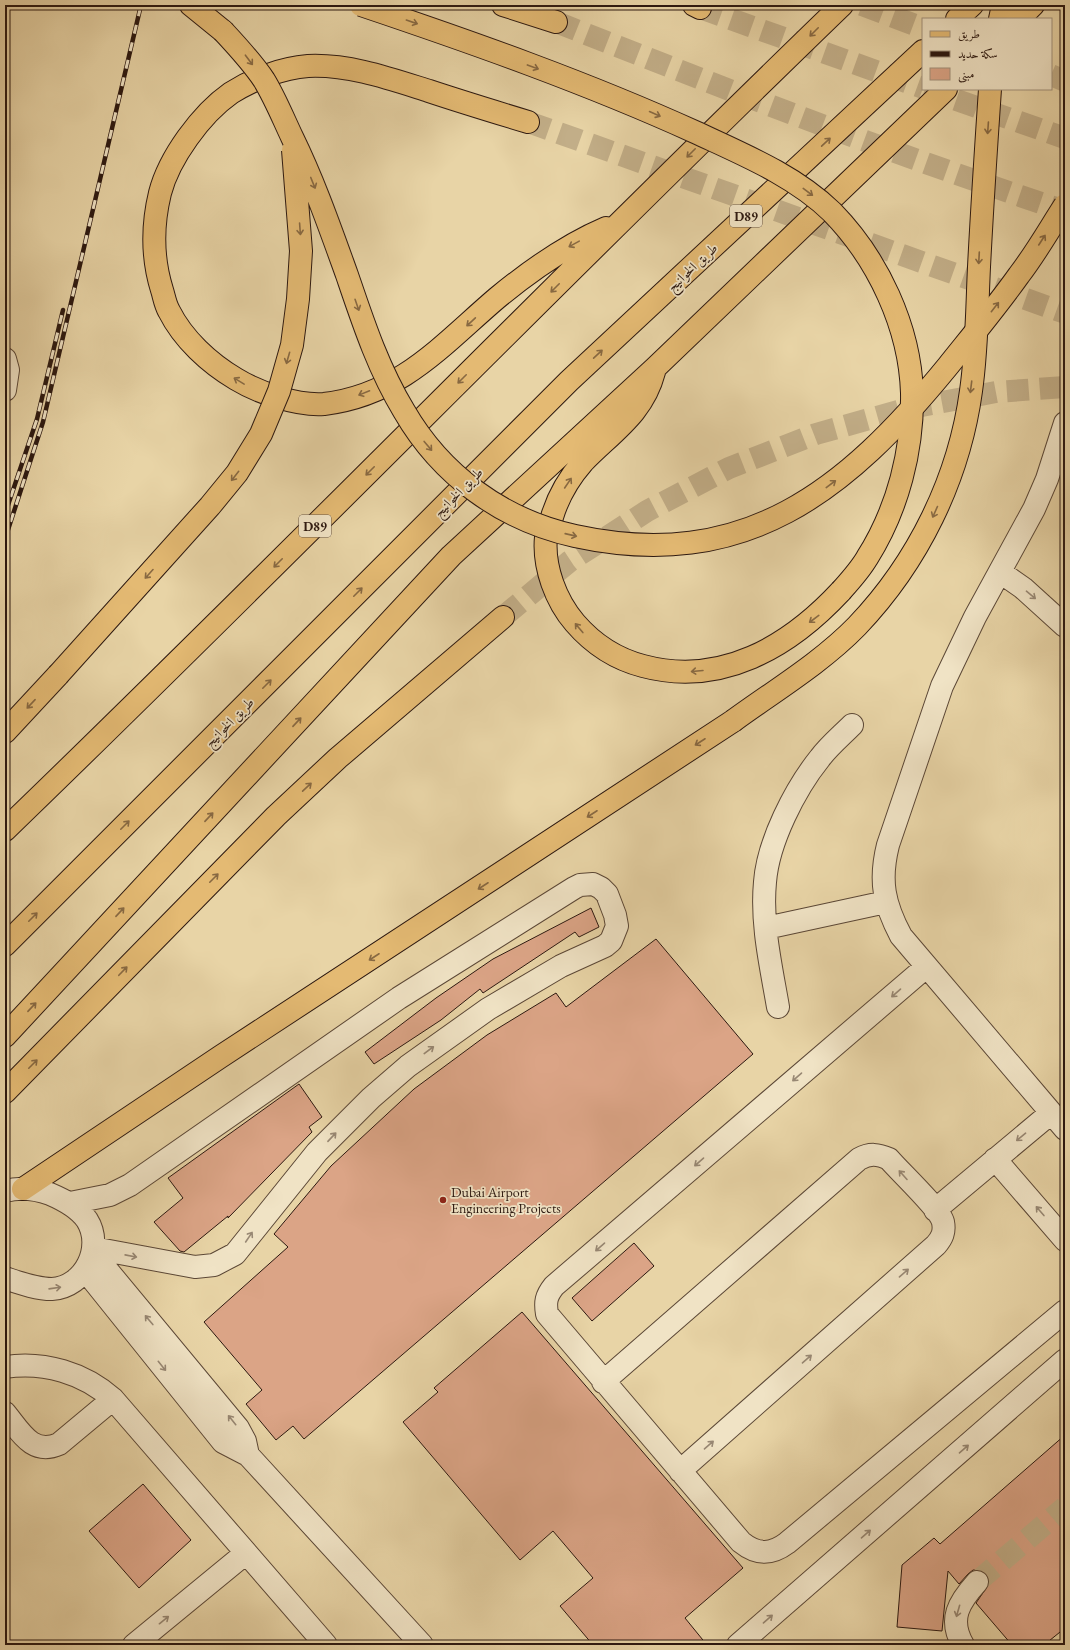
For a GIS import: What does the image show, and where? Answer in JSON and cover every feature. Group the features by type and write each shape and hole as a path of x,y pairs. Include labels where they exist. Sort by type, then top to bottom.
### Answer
{"main road":[{"path":"191,5 222,31 244,54 263,79 279,106 305,163 330,225 378,361 394,394 421,438 440,461 462,481 486,499 512,514 539,526 567,534 626,544 686,543 716,538 744,530 772,519 799,505 849,471 892,429 978,329 1021,273 1065,205"},
{"path":"361,5 415,23 635,105 728,147 784,176 809,192 832,212 851,234 876,270 894,309 904,341 912,376 912,410 900,485 886,524 866,559 841,591 818,615 792,635 767,650 745,661 723,667 694,672 661,671 634,664 609,653 586,636 568,615 546,564 546,536 554,510 566,485 582,464 632,416 650,387 655,368"},
{"path":"503,5 556,22"},
{"name":"D89","path":"5,830 172,669 622,221 842,5"},
{"path":"959,18 972,5"},
{"path":"1000,18 1003,5"},
{"path":"1020,18 1033,5"},
{"name":"طريق الخوانيج","path":"5,945 569,381 922,52"},
{"path":"528,122 387,78 347,69 307,66 267,75 231,94 201,121 177,154 160,191 154,231 156,272 168,310 190,342 224,372 250,387 285,400 322,404 358,396 392,382 424,363 528,274 556,254 592,234 622,221"},
{"path":"5,1036 451,556 655,368 945,90"},
{"path":"14,1190 220,1057 732,721 806,669 860,623 897,578 916,548 946,485 958,452 971,391 990,90"},
{"path":"5,732 215,500 237,473 261,434 279,391 292,345 298,299 301,251 291,135"},
{"path":"5,1092 276,816 350,748 503,617"}],"street":[{"path":"5,359 8,370 5,390"},
{"path":"1065,423 1044,485 1034,509 975,617 942,686 888,845 884,864 883,884 886,902 892,920 901,936 1065,1129"},
{"path":"1000,572 1023,588 1065,626"},
{"path":"778,1007 766,928 764,882 775,837 794,796 820,758 852,725"},
{"path":"70,1204 110,1195 149,1173 399,998 574,888 580,885 593,884 601,888 606,894 616,916 617,926 611,941 605,946 561,966 488,1009 408,1066 371,1098 308,1163 236,1254 214,1265 195,1267 90,1257"},
{"path":"766,928 886,902"},
{"path":"926,967 551,1290 545,1304 547,1314 603,1382 741,1542 749,1549 759,1552 769,1552 779,1550 1065,1311"},
{"path":"935,1210 1051,1113"},
{"path":"603,1382 859,1159 873,1154 889,1160 935,1210 943,1221 944,1230 942,1238 936,1245 680,1471"},
{"path":"995,1159 1065,1240"},
{"path":"9,1282 54,1289 66,1286 77,1279 90,1257 93,1239 87,1220 70,1204 47,1193 14,1190"},
{"path":"90,1257 214,1432 224,1442 248,1455 422,1645"},
{"path":"738,1645 1065,1360"},
{"path":"5,1367 31,1365 68,1372 101,1388 113,1399 326,1645"},
{"path":"5,1413 26,1439 33,1445 41,1448 50,1448 58,1444 113,1399"},
{"path":"134,1645 246,1553"},
{"path":"963,1645 956,1628 956,1618 963,1598 977,1582"}],"building":[{"path":"591,908 599,927 579,937 575,932 483,993 480,989 441,1020 374,1064 365,1052 436,998 493,959"},
{"name":"Dubai Airport Engineering Projects","path":"656,939 753,1054 304,1439 293,1426 276,1440 246,1404 262,1390 204,1322 288,1247 274,1234 331,1166 414,1089 487,1035 556,993 566,1007"},
{"path":"299,1084 322,1117 309,1127 312,1132 228,1218 228,1216 184,1252 180,1251 154,1222 183,1198 168,1178"},
{"path":"634,1243 654,1266 592,1321 572,1298"},
{"path":"522,1312 743,1568 685,1618 707,1645 593,1645 560,1606 593,1578 553,1531 520,1560 403,1422 438,1392 434,1388"},
{"path":"1065,1435 1065,1628 1044,1645 1012,1645 976,1603 989,1584 989,1578 985,1573 979,1570 973,1570 959,1584 948,1571 942,1631 897,1627 902,1565 934,1538 940,1544"},
{"path":"143,1484 191,1540 139,1588 89,1531"}],"tunnel":[{"path":"862,5 922,28"},
{"path":"700,8 922,88"},
{"path":"556,22 809,120 937,167 1065,211"},
{"path":"1052,75 1065,81"},
{"path":"928,90 1065,138"},
{"path":"528,122 1065,313"},
{"path":"503,617 570,561 647,511 729,468 816,434 905,409 996,392 1065,387"},
{"path":"977,1582 1065,1507"}],"railway":[{"path":"5,539 43,422 141,5"},
{"path":"5,514 37,419 63,310"}],"place":[{"name":"Dubai Airport Engineering Projects","path":"443,1200"}]}
